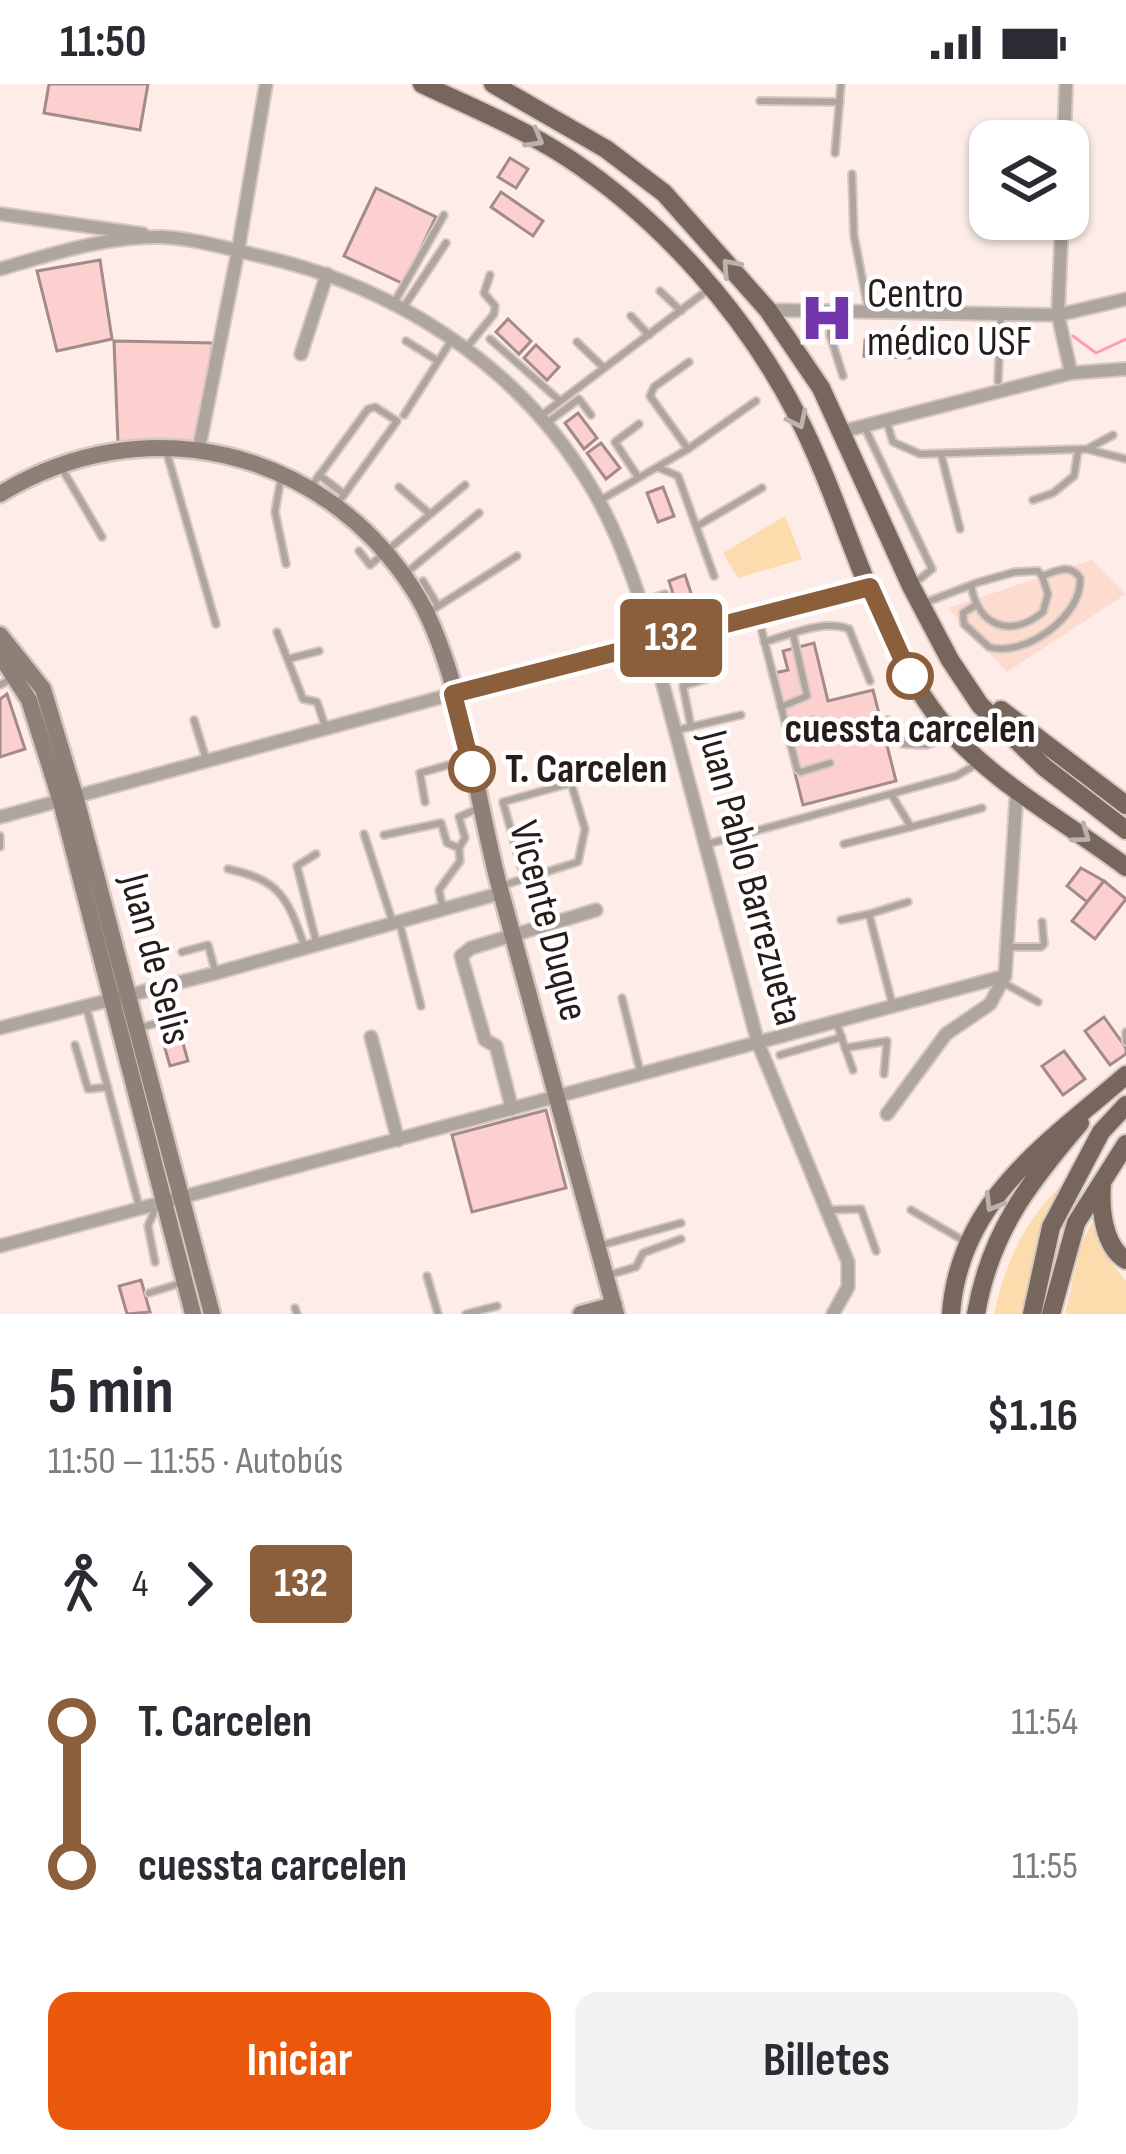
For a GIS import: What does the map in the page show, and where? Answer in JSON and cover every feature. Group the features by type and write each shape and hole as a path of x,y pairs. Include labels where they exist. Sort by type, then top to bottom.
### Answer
{"main road":[{"path":"493,84 606,149 664,194 769,310 844,431 911,586 980,706 1022,747 1125,827"},
{"path":"537,84 544,110"},
{"path":"428,85 570,159 633,209 710,289 746,330 797,415 910,676 953,734 981,762 1126,867"},
{"path":"950,661 1036,740 1126,805"},
{"path":"951,1314 954,1282 969,1244 1012,1174 1126,1075"},
{"path":"976,1314 986,1264 1012,1211 1106,1092"},
{"path":"1032,1314 1051,1227 1102,1132 1126,1105"},
{"path":"1034,1178 1102,1132"},
{"path":"1051,1314 1076,1223 1126,1144"},
{"path":"1102,1179 1106,1226 1118,1256 1126,1260"}],"street":[{"path":"199,448 266,84"},
{"path":"1065,120 1066,84"},
{"path":"0,214 162,237"},
{"name":"Juan Pablo Barrezueta","path":"0,269 79,246 162,237 327,274 398,306 467,347 542,420 616,532 684,728 758,1043 850,1272 848,1287 833,1314"},
{"path":"1061,240 1058,315 1071,373"},
{"path":"301,354 327,274"},
{"path":"769,310 1058,315 1126,299"},
{"path":"844,431 1071,373 1126,369"},
{"name":"Vicente Duque","path":"0,494 59,464 118,450 165,446 227,454 314,482 340,500 432,610 500,890 615,1310"},
{"path":"0,817 870,587"},
{"name":"Juan de Selis","path":"0,635 43,689 193,1314"},
{"name":"Juan de Selis","path":"0,655 8,680 28,700 69,801"},
{"path":"887,1114 946,1034 990,1004 1003,979 1017,787"},
{"path":"0,1028 216,973 500,890"},
{"path":"512,1109 496,1046 485,1040 461,960 467,949 596,910"},
{"path":"0,1246 1003,979"},
{"name":"Juan de Selis","path":"118,998 135,1029 168,1204 212,1314"},
{"path":"371,1037 398,1140"},
{"path":"581,1314 615,1310"}],"lane":[{"path":"836,153 841,84"},
{"path":"760,101 840,102"},
{"path":"852,174 854,236 868,313"},
{"path":"398,306 444,215"},
{"path":"398,306 446,243"},
{"path":"467,347 495,310 484,293 490,275"},
{"path":"542,420 559,400 710,289"},
{"path":"660,291 681,311"},
{"path":"832,312 830,335 843,376"},
{"path":"998,381 1000,314"},
{"path":"631,316 649,334"},
{"path":"404,415 453,338"},
{"path":"490,338 559,400"},
{"path":"406,341 438,362"},
{"path":"577,342 604,368"},
{"path":"688,362 654,387 650,396 688,449"},
{"path":"542,420 579,399 591,416"},
{"path":"599,500 688,449 756,400"},
{"path":"314,482 368,409 375,407 398,421 340,500"},
{"path":"886,419 893,442 904,450 941,454 1082,450 1126,459"},
{"path":"638,477 615,442 639,424"},
{"path":"864,424 932,569 911,586"},
{"path":"1033,500 1053,494 1074,476 1082,450 1113,435"},
{"path":"165,446 216,624"},
{"path":"941,454 960,529"},
{"path":"59,464 102,537"},
{"path":"656,468 678,476 714,576"},
{"path":"282,475 275,512 286,564"},
{"path":"358,550 370,565 465,484"},
{"path":"399,487 430,514"},
{"path":"699,526 762,488"},
{"path":"881,518 904,508"},
{"path":"403,575 479,513"},
{"path":"423,580 432,610 517,556"},
{"path":"976,605 963,613 964,624 988,647 1016,648 1063,619 1080,595 1080,578 1073,570 1042,576"},
{"path":"921,605 970,585 1027,571 1042,576 1047,601 1043,612 1024,624 992,625 976,605 970,585"},
{"path":"641,602 665,594"},
{"path":"758,616 799,771 830,764"},
{"path":"764,642 834,624 849,628 870,681"},
{"path":"277,632 303,699 317,702 326,729"},
{"path":"781,706 807,696 793,634"},
{"path":"288,659 319,651"},
{"path":"712,677 682,686 684,728 741,715"},
{"path":"194,720 207,762"},
{"path":"786,728 814,720"},
{"path":"888,720 903,744 926,745 953,734"},
{"path":"425,802 420,772 469,759"},
{"path":"708,844 956,776 981,762"},
{"path":"500,890 578,862 585,829 571,783 503,802 525,880"},
{"path":"891,794 911,826"},
{"path":"443,909 438,893 459,866 459,848 465,838 459,817 481,808"},
{"path":"844,844 982,808"},
{"path":"384,835 437,821 447,843 459,848"},
{"path":"364,834 421,1006"},
{"path":"0,836 0,847"},
{"path":"311,946 297,866 316,854"},
{"path":"228,869 261,876 273,884 311,946"},
{"path":"842,920 908,902"},
{"path":"869,914 893,1006"},
{"path":"1006,947 1041,947 1042,922"},
{"path":"182,952 208,945 216,973"},
{"path":"1003,979 1038,1002"},
{"path":"622,998 641,1075"},
{"path":"86,1006 141,1211"},
{"path":"135,1029 169,1020"},
{"path":"836,1022 853,1070"},
{"path":"1126,1031 1126,1042"},
{"path":"780,1055 842,1037"},
{"path":"845,1048 887,1041 884,1074"},
{"path":"76,1045 88,1089 108,1087"},
{"path":"155,1262 148,1226 168,1204"},
{"path":"828,1210 860,1209 876,1251"},
{"path":"911,1210 969,1244"},
{"path":"598,1246 681,1223"},
{"path":"606,1276 636,1267 643,1253 680,1239"},
{"path":"428,1276 438,1314"},
{"path":"149,1293 185,1282"},
{"path":"466,1314 496,1306"}],"shaded area":[{"path":"785,516 802,559 738,578 723,553"},
{"path":"1092,560 1126,594 1007,672 948,608"},
{"path":"1076,1171 1020,1314 994,1314 1023,1235 1045,1202"},
{"path":"1092,1222 1100,1248 1126,1281 1126,1314 1065,1314 1081,1245"}],"building":[{"path":"49,84 148,84 140,130 44,113"},
{"path":"510,158 528,169 516,188 498,177"},
{"path":"376,188 436,217 404,284 344,256"},
{"path":"501,192 543,221 533,236 491,207"},
{"path":"100,260 112,339 57,351 37,271"},
{"path":"508,319 531,341 519,354 496,332"},
{"path":"865,340 911,342 910,358 864,356"},
{"path":"114,341 213,343 196,444 118,443"},
{"path":"536,345 559,367 547,380 524,358"},
{"path":"578,413 597,438 584,449 565,423"},
{"path":"601,443 620,468 606,479 587,453"},
{"path":"663,487 674,516 658,522 647,493"},
{"path":"685,575 695,605 678,610 669,581"},
{"path":"814,643 828,701 873,690 896,781 803,805 770,674 788,670 783,651"},
{"path":"7,694 25,749 0,757 0,699"},
{"path":"1081,868 1104,881 1087,902 1067,886"},
{"path":"1104,881 1126,899 1095,939 1072,921"},
{"path":"1104,1017 1126,1048 1126,1054 1110,1065 1085,1031"},
{"path":"182,1040 188,1061 170,1066 164,1045"},
{"path":"1064,1051 1085,1079 1063,1095 1042,1066"},
{"path":"546,1110 566,1188 472,1212 452,1135"},
{"path":"141,1280 150,1312 127,1314 119,1286"}],"waterway":[{"path":"1073,336 1096,353 1126,339"}],"bus line":[{"name":"132","path":"472,769 453,694 870,587 910,676"}],"place":[{"name":"Centro médico USF","path":"827,318"},
{"name":"cuessta carcelen","path":"910,676"},
{"name":"T. Carcelen","path":"472,769"}]}
